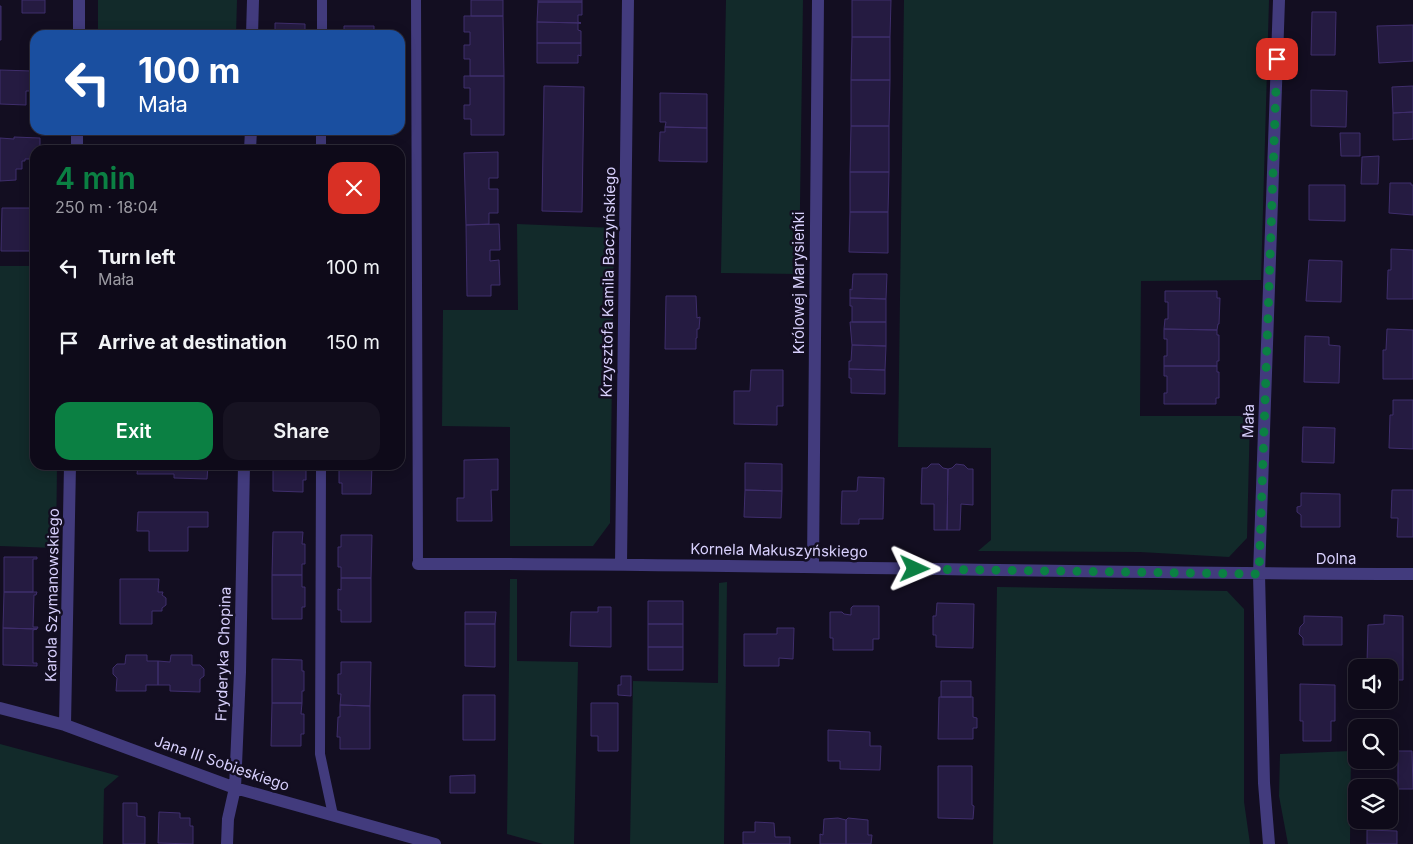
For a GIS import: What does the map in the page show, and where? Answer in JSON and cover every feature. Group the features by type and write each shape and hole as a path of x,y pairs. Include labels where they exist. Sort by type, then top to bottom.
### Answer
{"street":[{"path":"79,30 80,0"},
{"path":"252,30 253,0"},
{"name":"Krzysztofa Kamila Baczyńskiego","path":"621,564 628,0"},
{"name":"Królowej Marysieńki","path":"812,566 818,0"},
{"name":"Mała","path":"1269,844 1264,783 1259,574 1280,0"},
{"name":"Karola Szymanowskiego","path":"65,725 70,470"},
{"name":"Fryderyka Chopina","path":"227,844 228,819 235,788 240,672 244,470"},
{"name":"Kornela Makuszyńskiego","path":"418,564 812,566 1259,574"},
{"name":"Dolna","path":"1259,574 1413,574"},
{"name":"Jana III Sobieskiego","path":"0,708 65,725 235,788 435,844"}],"lane":[{"path":"322,0 322,30"},
{"path":"416,0 418,564"},
{"path":"320,470 320,754 332,815"}],"green space":[{"path":"98,0 237,0 236,30 98,30"},
{"path":"726,0 803,0 799,274 721,273"},
{"path":"904,0 1269,0 1261,280 1141,281 1140,416 1250,416 1247,538 1229,557 1140,552 978,551 991,540 991,448 898,447"},
{"path":"517,224 614,228 610,523 593,546 510,546 510,427 442,426 443,310 518,310"},
{"path":"0,266 30,266 30,470 57,470 56,548 0,546"},
{"path":"510,579 517,579 517,661 578,662 574,844 543,844 507,834"},
{"path":"727,582 724,844 630,844 633,681 718,683 719,583"},
{"path":"997,587 1227,591 1244,609 1244,802 1250,844 993,844"},
{"path":"0,744 119,776 104,789 103,844 0,844"},
{"path":"1348,751 1348,769 1351,769 1351,779 1348,779 1348,829 1350,829 1350,844 1288,844 1279,796 1280,754"}],"building":[{"path":"22,0 45,0 45,13 22,13"},
{"path":"471,0 503,0 503,16 471,16"},
{"path":"538,0 582,0 582,2 538,2"},
{"path":"852,0 891,0 890,37 852,37"},
{"path":"538,2 582,2 582,15 578,15 578,22 581,23 537,22"},
{"path":"1,6 1,40 0,40"},
{"path":"1312,12 1336,12 1335,55 1311,55"},
{"path":"464,16 503,16 504,76 470,76 470,59 464,59 464,45 470,45 470,32 464,32"},
{"path":"537,22 581,23 578,23 578,30 581,31 581,43 537,43"},
{"path":"275,23 305,24 305,30 275,30"},
{"path":"1413,25 1413,61 1379,63 1377,26"},
{"path":"344,26 374,26 374,30 344,30"},
{"path":"852,37 890,37 890,80 851,80"},
{"path":"537,43 581,43 581,56 578,55 578,63 537,63"},
{"path":"0,70 30,71 30,91 26,91 26,105 0,104"},
{"path":"464,76 504,76 504,135 471,135 471,119 464,119 464,105 470,105 470,88 464,88"},
{"path":"851,80 890,80 889,126 851,126"},
{"path":"544,86 584,87 582,212 542,211"},
{"path":"1413,86 1413,112 1393,113 1392,87"},
{"path":"1311,90 1347,91 1346,127 1311,126"},
{"path":"660,93 707,94 707,128 665,127 666,122 660,122"},
{"path":"1413,112 1413,139 1393,140 1393,113"},
{"path":"851,126 889,126 889,172 850,172"},
{"path":"665,127 707,128 707,162 659,161 660,132 665,132"},
{"path":"1340,133 1360,133 1360,156 1341,156"},
{"path":"14,137 40,138 40,145 30,145 30,159 22,161 22,169 16,169 16,180 0,181 0,138 14,139"},
{"path":"498,152 498,178 489,178 489,189 498,189 498,213 489,213 489,224 466,225 464,153"},
{"path":"1379,156 1378,184 1361,184 1362,157"},
{"path":"850,172 889,172 888,212 850,212"},
{"path":"1390,183 1411,183 1413,185 1413,215 1389,213"},
{"path":"1309,185 1345,185 1345,221 1309,220"},
{"path":"2,208 30,208 30,251 1,251"},
{"path":"850,212 888,212 888,253 849,252"},
{"path":"499,224 500,250 490,250 490,261 499,260 500,285 491,285 491,296 467,296 466,225"},
{"path":"1391,249 1413,250 1413,299 1387,299 1388,270 1391,270"},
{"path":"1309,260 1342,261 1341,302 1306,301"},
{"path":"853,274 887,274 886,299 850,298"},
{"path":"1165,291 1217,291 1217,298 1220,298 1217,330 1164,329 1165,319 1168,319 1168,302 1165,302"},
{"path":"666,296 696,296 697,318 700,317 696,349 665,349"},
{"path":"850,298 886,299 886,322 852,322"},
{"path":"850,322 886,322 886,346 852,345"},
{"path":"1164,329 1217,330 1217,335 1219,335 1219,361 1217,361 1217,366 1164,366 1164,356 1167,356 1167,339 1164,339"},
{"path":"1387,329 1413,330 1413,379 1383,379 1383,350 1386,350"},
{"path":"1305,336 1329,337 1329,345 1340,346 1339,383 1304,382"},
{"path":"852,345 886,346 885,370 849,369"},
{"path":"1164,366 1217,366 1217,372 1219,372 1219,398 1216,398 1216,404 1164,404 1164,393 1167,393 1167,376 1164,376"},
{"path":"849,369 885,370 885,394 851,393"},
{"path":"751,370 783,370 783,406 777,406 777,425 734,424 734,391 750,391"},
{"path":"1393,400 1413,400 1413,449 1389,448 1390,415 1393,415"},
{"path":"1303,427 1335,428 1334,463 1302,462"},
{"path":"498,459 498,490 491,490 492,521 457,521 457,498 464,498 464,460"},
{"path":"745,463 782,464 782,491 745,490"},
{"path":"931,464 939,464 943,468 948,469 947,530 934,530 934,504 921,504 922,468 927,468"},
{"path":"956,464 973,469 973,505 961,504 960,530 947,530 948,469"},
{"path":"137,470 208,470 207,479 174,478 174,474 137,474"},
{"path":"273,470 306,470 306,480 303,480 303,492 273,491"},
{"path":"339,470 372,470 371,494 342,494 342,483 339,483"},
{"path":"858,477 884,478 883,519 859,519 859,524 841,524 842,491 857,491"},
{"path":"745,490 782,491 781,518 744,517"},
{"path":"1392,490 1413,490 1413,537 1397,537 1398,518 1391,518"},
{"path":"1301,493 1340,494 1340,527 1301,527 1301,515 1297,512 1297,507 1301,506"},
{"path":"138,512 208,512 208,527 188,527 188,551 149,551 149,531 137,531"},
{"path":"273,532 303,532 302,544 305,544 305,564 302,564 302,575 272,575"},
{"path":"341,535 372,535 371,578 341,578 341,567 338,567 338,547 341,547"},
{"path":"4,557 37,557 37,559 33,559 33,592 4,592"},
{"path":"272,575 302,575 302,587 305,587 305,607 302,607 302,619 272,619"},
{"path":"341,578 371,578 371,622 341,622 341,610 338,610 338,589 341,590"},
{"path":"120,579 159,579 158,592 163,592 162,595 166,598 166,605 162,608 162,611 152,611 152,624 120,624"},
{"path":"4,592 37,592 34,595 33,627 38,627 37,629 3,628"},
{"path":"648,601 683,601 683,624 648,624"},
{"path":"937,603 974,604 973,648 936,647 936,635 933,635 933,616 936,616"},
{"path":"853,606 879,606 879,639 873,639 873,650 833,650 833,638 830,638 830,612 842,612 851,615 851,608"},
{"path":"598,607 611,607 611,647 570,646 571,612 598,612"},
{"path":"465,612 496,612 495,624 465,624"},
{"path":"1384,615 1403,616 1403,680 1398,680 1398,659 1367,659 1368,625 1384,624"},
{"path":"1304,616 1342,617 1342,645 1303,645 1303,638 1299,634 1300,627 1304,623"},
{"path":"465,624 495,624 495,667 465,666"},
{"path":"648,624 683,624 683,647 648,647"},
{"path":"3,628 37,629 33,630 33,663 37,663 37,666 3,665"},
{"path":"777,628 794,628 793,659 779,658 779,666 744,666 744,634 777,634"},
{"path":"648,647 683,647 683,670 648,670"},
{"path":"126,655 147,655 147,661 158,661 158,685 146,685 146,691 116,691 117,678 113,674 113,668 117,664 125,664"},
{"path":"171,655 192,655 192,665 200,665 204,669 204,676 200,679 200,692 170,691 170,685 158,685 158,661 170,662"},
{"path":"272,659 302,660 304,691 302,691 302,703 272,703"},
{"path":"341,662 371,662 370,706 340,705 341,694 338,694 338,674 341,674"},
{"path":"621,676 631,676 631,696 618,695 618,685 621,685"},
{"path":"941,681 971,681 971,697 941,697"},
{"path":"1300,684 1335,685 1335,721 1331,721 1331,741 1303,741 1303,721 1300,721"},
{"path":"463,695 495,695 495,740 463,740"},
{"path":"939,697 973,697 973,717 977,718 977,728 973,728 973,739 938,739"},
{"path":"272,703 302,703 301,714 304,714 304,734 301,734 301,746 271,746"},
{"path":"591,703 618,703 618,751 598,751 598,736 591,736"},
{"path":"340,705 370,706 370,749 340,749 340,737 337,737"},
{"path":"828,730 870,732 870,746 881,746 880,770 840,769 840,761 828,761"},
{"path":"1398,751 1412,751 1413,789 1398,789"},
{"path":"938,766 972,766 973,819 938,818"},
{"path":"475,775 475,793 450,793 450,776"},
{"path":"123,803 137,803 137,816 145,817 145,844 123,844"},
{"path":"159,812 180,813 180,818 190,818 190,826 193,826 193,844 158,843"},
{"path":"838,818 846,820 846,844 820,844 820,834 823,835 824,819"},
{"path":"848,818 868,820 868,835 872,835 871,844 846,844 846,820"},
{"path":"755,822 774,823 775,837 790,837 790,844 743,844 743,832 755,832"},
{"path":"1367,830 1397,831 1397,844 1367,844"}],"route":[{"path":"915,569 1259,574 1277,59"}]}
